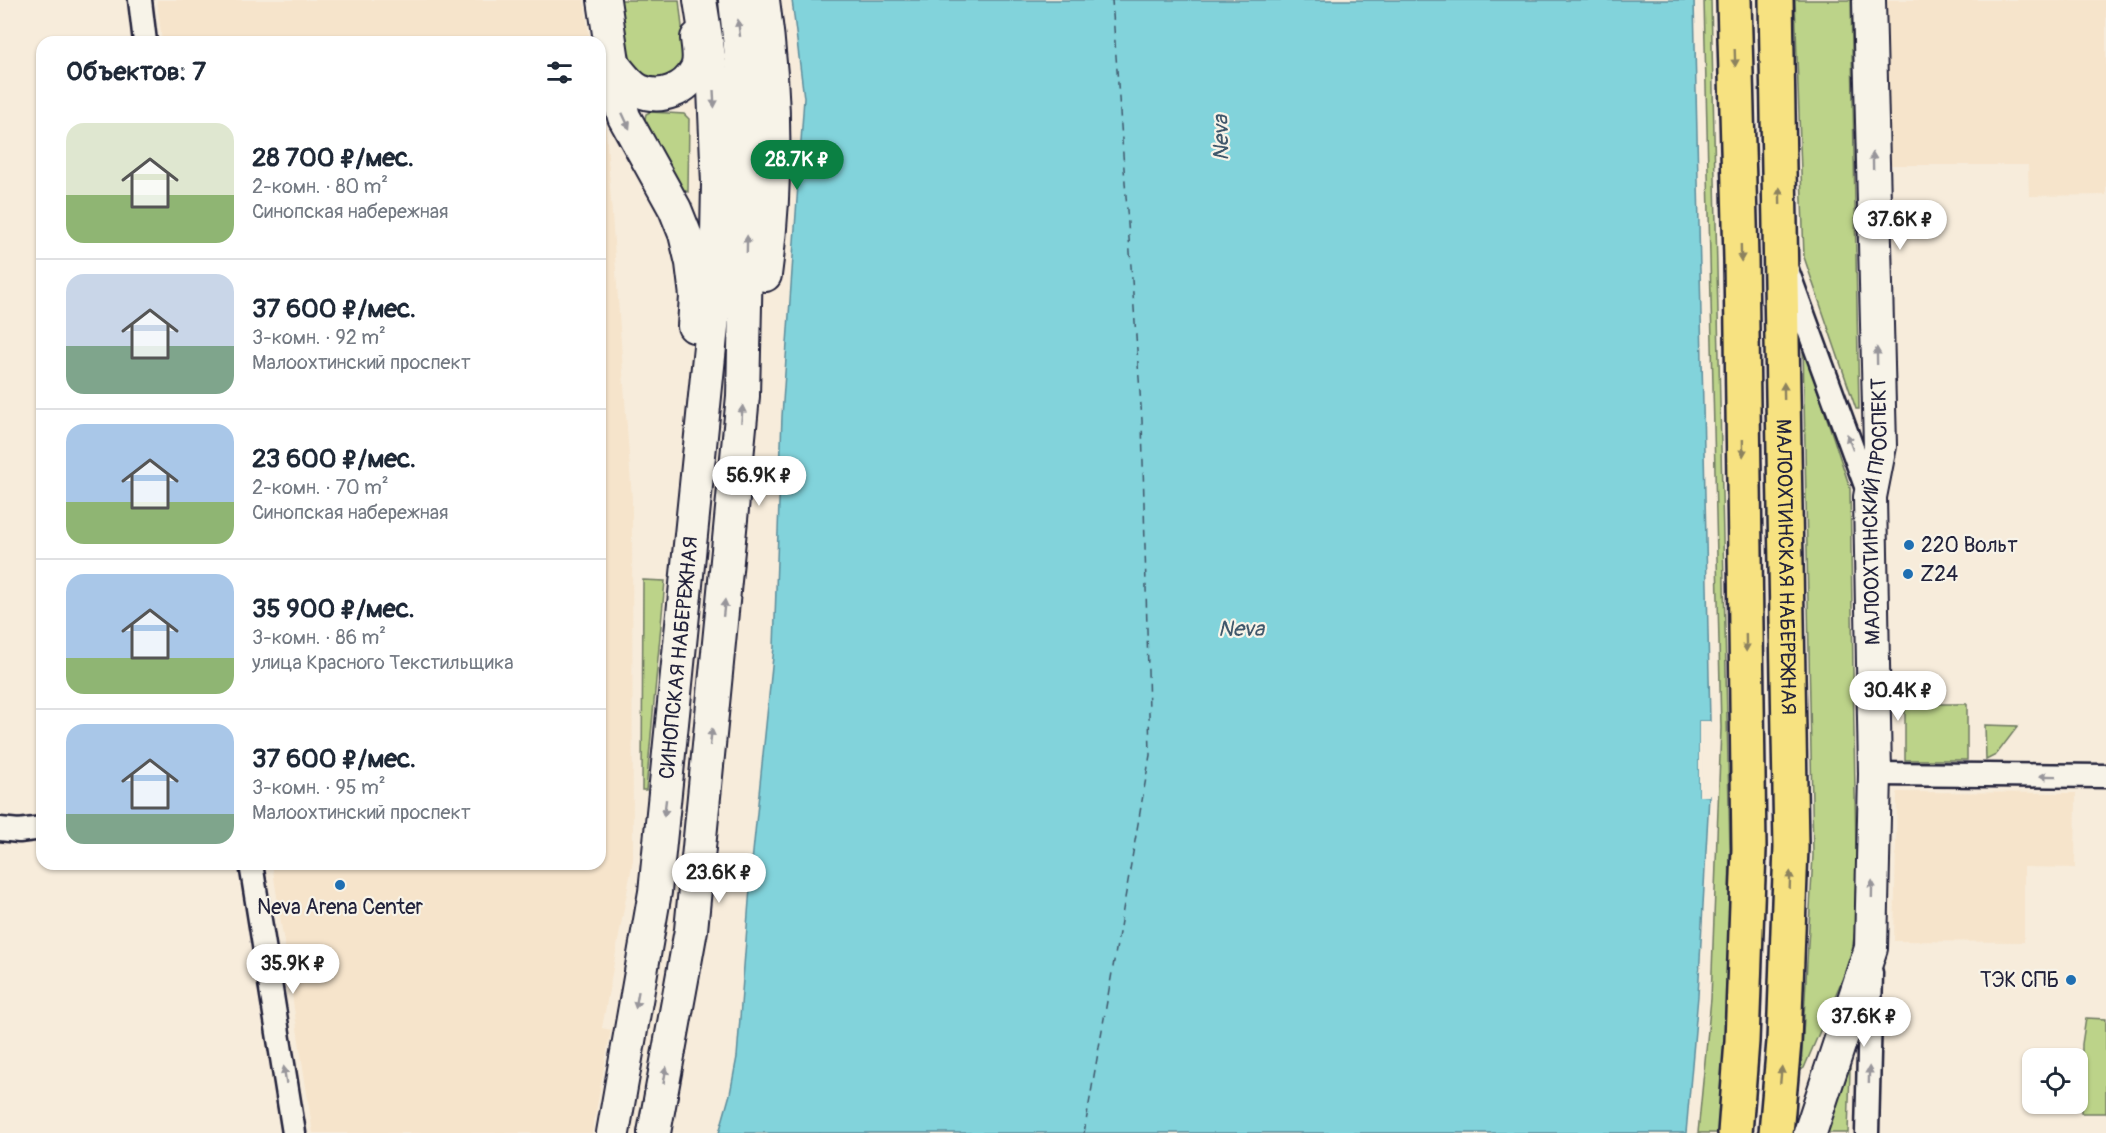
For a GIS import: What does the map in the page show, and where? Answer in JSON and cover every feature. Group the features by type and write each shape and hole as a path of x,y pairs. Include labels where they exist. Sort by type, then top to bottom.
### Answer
{"main road":[{"path":"604,0 618,95 624,117 675,209 685,234 692,263 696,296 691,378 702,415"},
{"path":"613,64 639,90 654,94 673,92 686,83 698,69 699,54 692,8 693,0"},
{"name":"СИНОПСКАЯ НАБЕРЕЖНАЯ","path":"613,1133 655,892 716,287 718,184 714,88 700,0"},
{"name":"СИНОПСКАЯ НАБЕРЕЖНАЯ","path":"654,1133 691,930 739,454 745,345 747,214 746,123 735,0"},
{"path":"745,345 760,313 772,196 773,82 764,0"},
{"name":"МАЛООХТИНСКАЯ НАБЕРЕЖНАЯ","path":"1734,0 1741,259 1749,849 1742,1041 1735,1133"},
{"name":"МАЛООХТИНСКАЯ НАБЕРЕЖНАЯ","path":"1776,0 1791,847 1784,1042 1776,1133"},
{"name":"МАЛООХТИНСКИЙ ПРОСПЕКТ","path":"1869,0 1880,446 1870,497 1875,774 1871,948"},
{"path":"1810,1133 1871,948"}],"street":[{"path":"140,0 144,36"},
{"path":"1782,255 1870,497"},
{"path":"1875,774 2106,776"},
{"path":"0,829 19,831 36,829"},
{"path":"252,870 294,1133"},
{"name":"МАЛООХТИНСКИЙ ПРОСПЕКТ","path":"1868,1133 1871,948"}],"shaded area":[{"path":"157,0 584,0 589,36 161,36"},
{"path":"1882,0 2106,0 2106,195 2029,196 2028,165 1887,165"},
{"path":"606,129 632,499 633,860 602,1028 611,1030 592,1133 313,1133 273,870 606,870"},
{"path":"1897,792 2076,793 2075,868 2024,867 2024,942 1894,941"}],"green space":[{"path":"614,0 679,0 685,54 676,73 665,78 642,77 625,60"},
{"path":"1704,0 1711,0 1730,851 1726,1039 1718,1133 1698,1133 1711,999 1721,728"},
{"path":"1795,0 1851,0 1859,409 1856,409 1804,257"},
{"path":"650,112 684,114 689,119 688,192 683,190 644,123 646,114"},
{"path":"1803,346 1850,488 1856,853 1855,930 1852,951 1845,973 1804,1068 1801,1070 1813,855"},
{"path":"643,580 665,581 646,790 642,790"},
{"path":"1905,704 1967,704 1967,760 1905,760"},
{"path":"1985,725 2018,726 1996,755 1986,760"},
{"path":"2086,1018 2106,1019 2106,1113 2088,1113 2088,1048 2082,1048"},
{"path":"1851,1038 1848,1133 1820,1133"}],"water":[{"name":"Neva","path":"792,0 1694,0 1710,721 1699,721 1699,795 1709,796 1698,996 1686,1133 719,1133 737,1057 752,862 774,647 782,416 804,98"}],"pier":[{"path":"1699,721 1710,721 1710,724 1702,724 1702,793 1709,793 1709,796 1699,796"}],"ferry route":[{"path":"1084,1133 1150,755 1142,420 1112,0"}],"place":[{"name":"220 Вольт","path":"1909,545"},
{"name":"Z24","path":"1908,574"},
{"name":"Neva Arena Center","path":"340,885"},
{"name":"ТЭК СПБ","path":"2071,980"}]}
